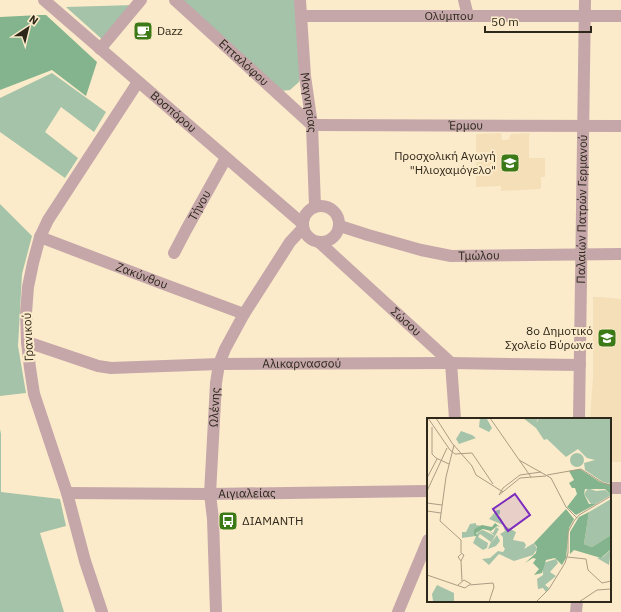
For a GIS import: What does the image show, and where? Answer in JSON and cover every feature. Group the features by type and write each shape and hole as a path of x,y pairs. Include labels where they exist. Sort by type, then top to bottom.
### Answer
{"street":[{"name":"Βοσπόρου","path":"44,0 303,226"},
{"path":"100,49 142,0"},
{"name":"Επταλόφου","path":"175,0 312,125"},
{"name":"Μαγνησίας","path":"300,0 305,76 312,125 315,206"},
{"path":"464,0 468,16"},
{"name":"Παλαιών Πατρών Γερμανού","path":"579,418 585,0"},
{"name":"Ολύμπου","path":"302,16 621,16"},
{"name":"Γρανικού","path":"102,612 67,492 34,394 27,342 26,313 28,287 33,263 40,237 48,220 138,82"},
{"name":"Έρμου","path":"312,125 621,126"},
{"name":"Τήνου","path":"174,253 226,158"},
{"path":"325,205 333,209 339,217 340,226 336,235 329,241 314,241 305,233 303,226 304,218 306,213 315,206 325,205"},
{"name":"Ωλένης","path":"216,612 213,519 210,494 216,383 219,364 225,349 244,314 290,242 303,226"},
{"name":"Τμώλου","path":"340,226 421,250 451,256 621,254"},
{"name":"Ζακύνθου","path":"40,237 244,314"},
{"name":"Σώσου","path":"319,242 451,363"},
{"name":"Αλικαρνασσού","path":"27,342 98,366 111,368 219,364 451,363 580,365"},
{"path":"451,363 455,418"},
{"name":"Αιγιαλείας","path":"67,492 210,494 427,491"},
{"path":"398,612 427,542"},
{"path":"576,612 577,602"}],"shaded area":[{"name":"Προσχολική Αγωγή \"Ηλιοχαμόγελο\"","path":"501,133 502,140 508,140 511,134 530,133 529,158 545,158 545,177 541,177 541,189 501,191 501,186 476,187 476,134"},
{"name":"8ο Δημοτικό Σχολείο Βύρωνα","path":"593,297 621,299 621,462 611,462 611,418 590,418 593,377"}],"green space":[{"path":"182,0 295,0 301,73 299,82 290,90 281,91"},
{"path":"134,5 104,41 66,7"},
{"path":"46,15 97,62 86,96 52,70 0,90 0,17"},
{"path":"52,73 106,112 94,132 61,107 45,132 78,158 65,178 0,132 0,98"},
{"path":"0,204 32,236 22,274 18,346 26,393 0,396"},
{"path":"0,429 1,492 60,499 66,526 40,533 64,612 0,612"}],"place":[{"name":"Dazz","path":"143,31"},
{"name":"Προσχολική Αγωγή \"Ηλιοχαμόγελο\"","path":"510,163"},
{"name":"8ο Δημοτικό Σχολείο Βύρωνα","path":"607,338"},
{"name":"ΔΙΑΜΑΝΤΗ","path":"228,521"}]}
